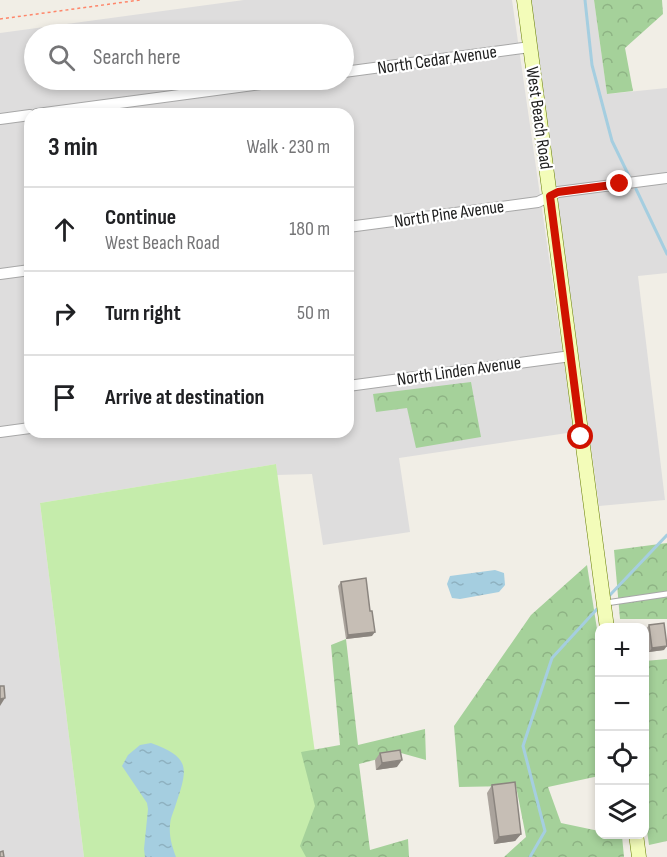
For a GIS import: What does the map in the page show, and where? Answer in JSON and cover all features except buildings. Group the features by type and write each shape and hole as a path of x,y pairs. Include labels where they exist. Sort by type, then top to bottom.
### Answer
{"street":[{"name":"West Beach Road","path":"524,0 606,623"},
{"name":"North Cedar Avenue","path":"354,71 530,47"},
{"path":"82,108 216,90"},
{"path":"0,119 24,116"},
{"name":"North Pine Avenue","path":"354,226 538,202 558,192 667,178"},
{"path":"0,274 24,271"},
{"name":"North Linden Avenue","path":"354,385 571,356"},
{"path":"0,432 24,429"},
{"path":"637,839 639,857"}],"lane":[{"path":"604,603 667,594"}],"path":[{"path":"0,19 140,0"}],"shaded area":[{"path":"244,0 512,0 574,432 399,458 410,532 323,545 312,474 277,475 276,464 40,503 84,857 0,857 0,33 24,30 24,90 354,90 354,24 67,24"},
{"path":"530,0 594,0 607,94 667,88 667,273 638,276 665,500 599,506"}],"green space":[{"path":"594,0 662,0 663,14 625,48 633,91 607,94"},
{"path":"471,382 481,437 416,448 407,408 376,412 373,394"},
{"path":"276,464 329,857 84,857 40,503"},
{"path":"667,543 667,619 620,619 614,550"},
{"path":"587,565 596,623 595,777 548,787 561,823 595,830 595,839 622,839 624,857 504,857 526,837 516,786 459,787 454,726 531,615"},
{"path":"346,639 358,745 425,729 426,760 401,753 359,764 370,850 408,839 409,857 306,857 300,846 315,806 301,752 340,745 331,645"},
{"path":"667,659 667,841 649,845 648,839 649,661"}],"water":[{"path":"495,570 504,573 505,585 499,592 460,599 452,598 447,584 450,576"},
{"path":"151,743 174,754 183,767 182,784 170,823 170,837 176,857 145,857 147,803 122,766 128,755 140,745"}],"waterway":[{"path":"585,0 592,65 612,141 629,176"},
{"path":"636,189 667,254"},
{"path":"610,595 667,535"},
{"path":"530,857 545,831 523,746 552,658 597,609"}],"route":[{"path":"581,437 550,196 558,192 620,184"}]}
